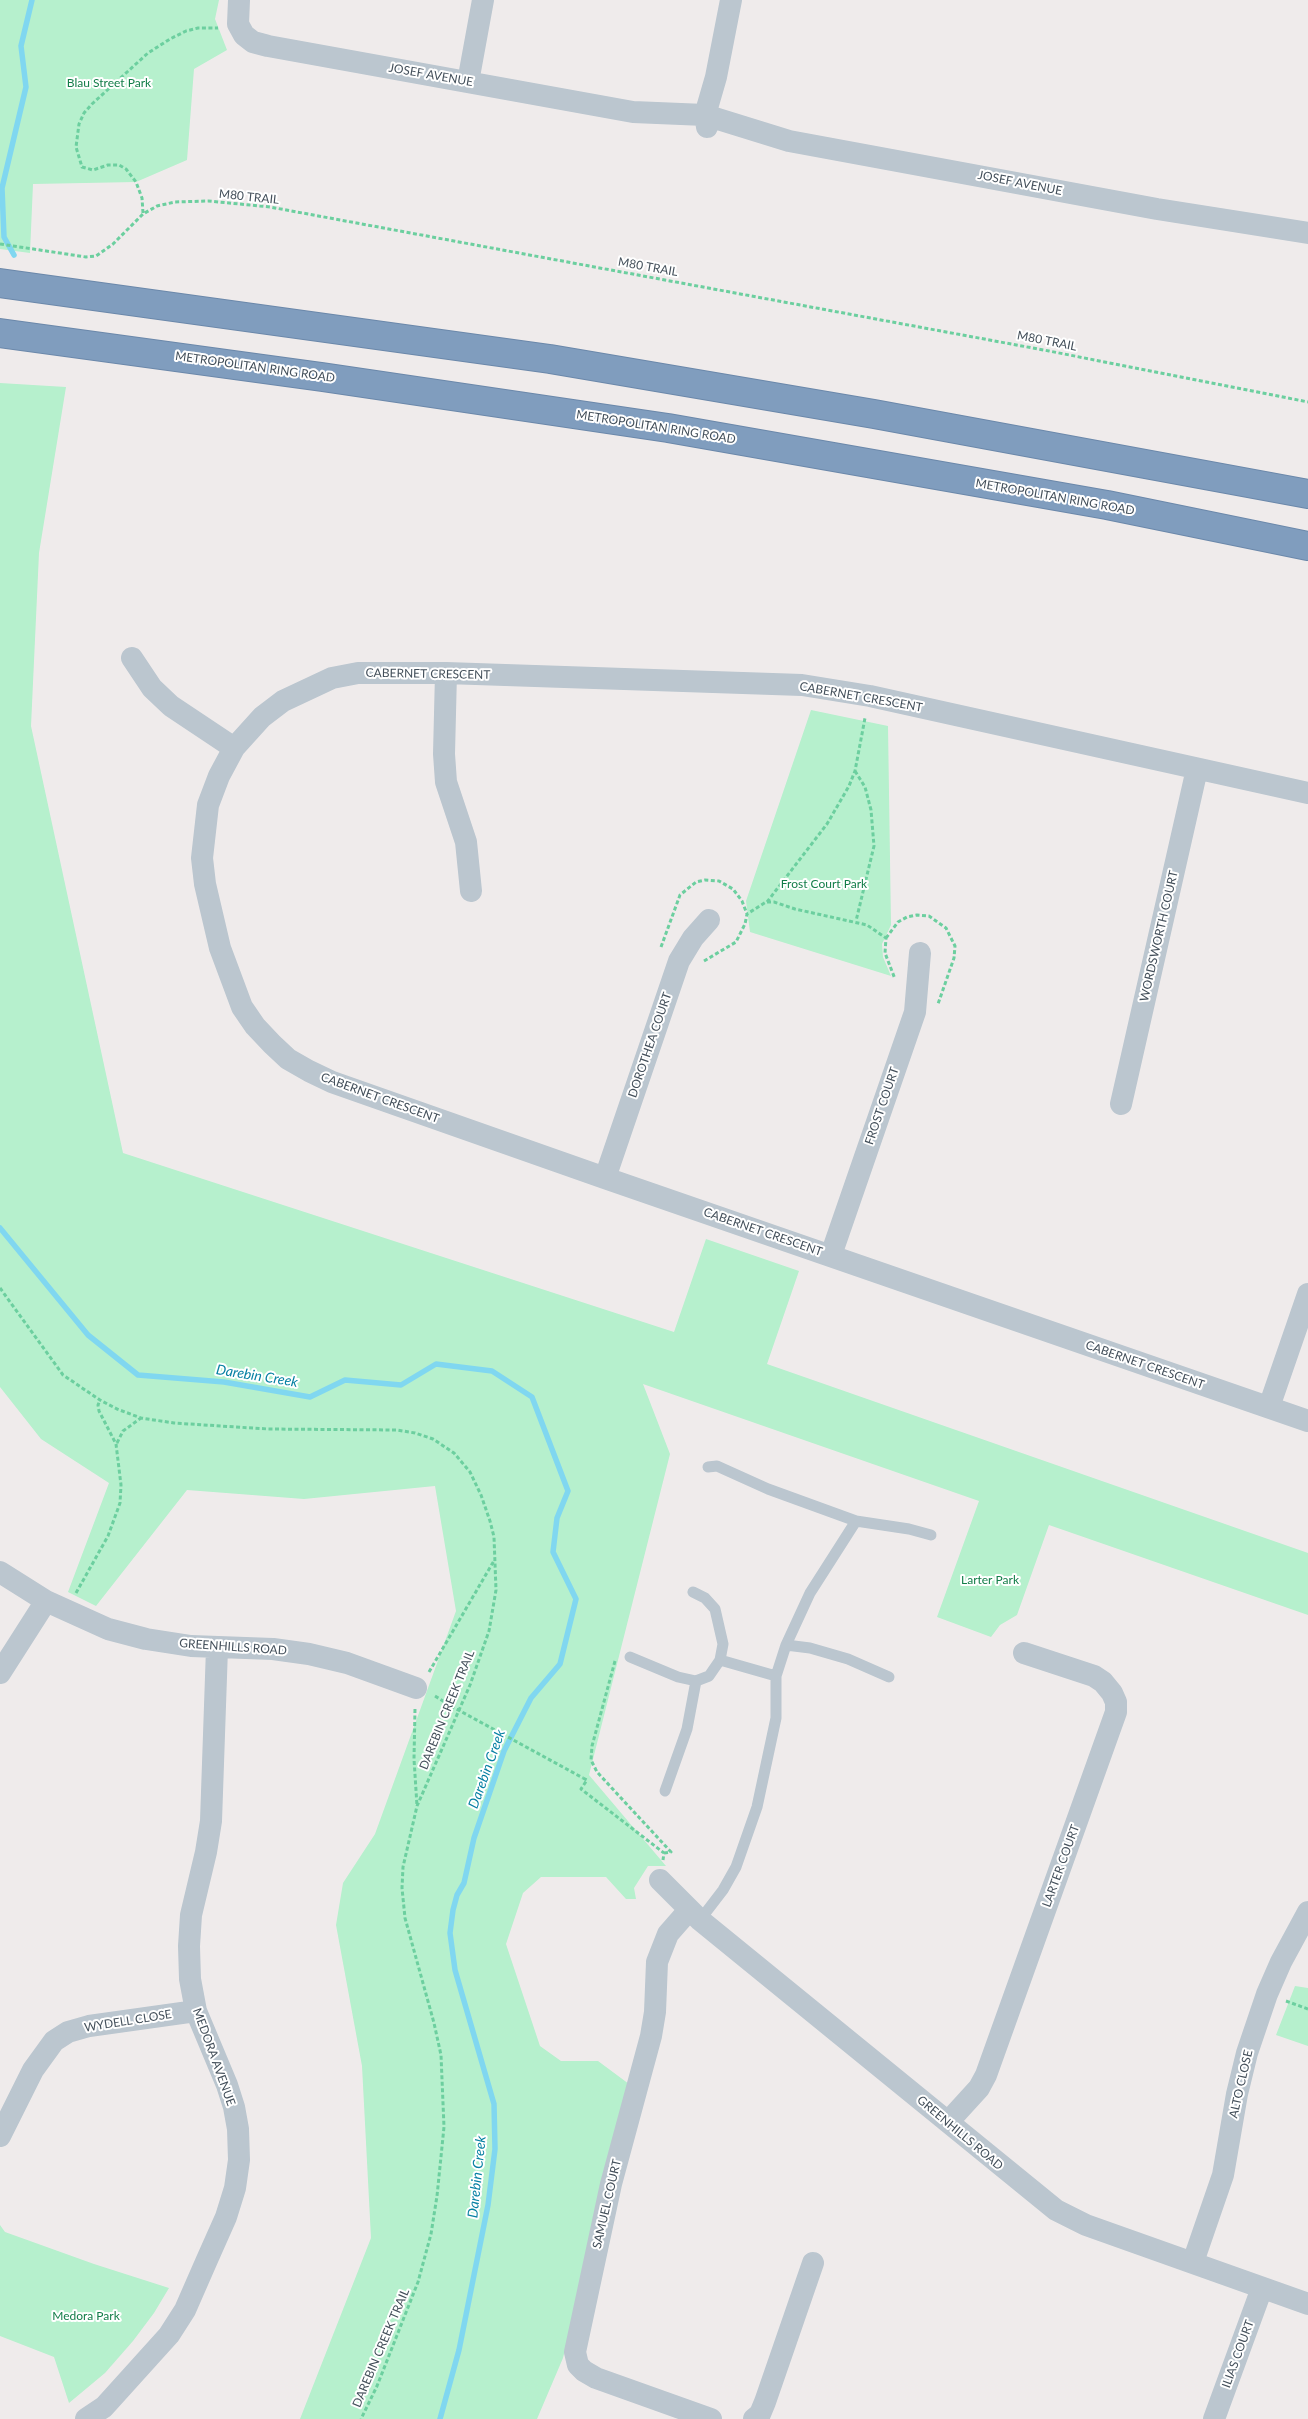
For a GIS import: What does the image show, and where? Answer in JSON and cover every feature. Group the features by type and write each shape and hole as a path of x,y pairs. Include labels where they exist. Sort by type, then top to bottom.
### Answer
{"highway":[{"path":"0,283 550,359 874,414 1308,494"},
{"name":"METROPOLITAN RING ROAD","path":"0,333 79,342 668,428 1107,505 1308,546"}],"street":[{"path":"238,0 238,24"},
{"path":"468,82 483,0"},
{"path":"709,119 716,104 716,77 731,0"},
{"name":"JOSEF AVENUE","path":"238,24 244,35 253,42 260,44 633,112 680,126 709,119 747,139 789,141 1250,225 1308,233"},
{"name":"JOSEF AVENUE","path":"1250,225 1308,243"},
{"path":"132,658 152,688 172,706 234,748"},
{"name":"CABERNET CRESCENT","path":"1308,793 870,696 802,685 446,673 358,673 332,678 283,701 262,717 234,748 219,776 208,804 202,858 205,884 220,948 242,1007 255,1026 288,1059 309,1072 332,1082 605,1178 1308,1421"},
{"path":"446,673 444,754 446,782 466,842 471,890"},
{"name":"WORDSWORTH COURT","path":"1121,1104 1197,769"},
{"name":"DOROTHEA COURT","path":"605,1178 679,961 693,938 709,920"},
{"name":"FROST COURT","path":"831,1255 915,1012 920,953"},
{"path":"1269,1407 1308,1294"},
{"name":"GREENHILLS ROAD","path":"0,1572 46,1601 108,1629 146,1639 217,1648 273,1650 308,1654 347,1663 421,1689"},
{"path":"0,1673 46,1601"},
{"name":"MEDORA AVENUE","path":"86,2419 111,2401 169,2335 185,2310 226,2217 235,2188 239,2160 238,2129 234,2107 227,2085 196,2011 190,1979 188,1946 192,1915 211,1821 217,1648"},
{"name":"LARTER COURT","path":"948,2122 979,2088 986,2074 1116,1712 1116,1702 1112,1693 1094,1676 1024,1652"},
{"name":"GREENHILLS ROAD","path":"660,1880 694,1915 1056,2210 1086,2225 1308,2304"},
{"name":"ALTO CLOSE","path":"1193,2262 1223,2175 1237,2094 1247,2053 1274,1978 1308,1912"},
{"name":"SAMUEL COURT","path":"694,1915 668,1934 657,1962 655,2012 651,2036 611,2184 575,2352 578,2365 584,2372 596,2378 711,2419"},
{"name":"WYDELL CLOSE","path":"0,2136 33,2070 54,2041 68,2032 89,2026 196,2011"},
{"path":"754,2419 760,2414 765,2402 813,2262"},
{"name":"ILIAS COURT","path":"1214,2419 1262,2288"}],"lane":[{"path":"708,1467 717,1466 768,1489 856,1521 909,1528 931,1535"},
{"path":"694,1915 723,1890 736,1867 757,1807 776,1718 776,1676 786,1645 810,1593 856,1521"},
{"path":"630,1657 678,1677 696,1681 709,1676 720,1660 724,1644 715,1609 705,1598 693,1592"},
{"path":"786,1645 810,1648 848,1659 889,1677"},
{"path":"720,1660 776,1676"},
{"path":"665,1791 686,1729 696,1681"}],"path":[{"path":"143,214 142,198 136,182 126,169 119,165 108,165 93,170 82,167 76,147 78,130 84,113 135,65 170,38 198,28 207,29 238,24"},
{"name":"M80 TRAIL","path":"0,244 86,257 96,256 105,250 143,214 156,206 175,202 208,201 270,207 1049,351 1308,402"},
{"path":"746,914 766,902 827,824 855,771 865,718"},
{"path":"855,771 865,787 871,810 874,846 872,863 856,921"},
{"path":"658,957 680,895 696,882 705,880 719,881 733,889 742,901 746,914 745,924 736,942 706,959 699,967"},
{"path":"766,902 774,902 795,909 856,921 866,924 886,938"},
{"path":"896,982 885,953 886,938 898,922 907,917 917,915 936,920 949,932 954,946 954,958 935,1013"},
{"name":"DAREBIN CREEK TRAIL","path":"0,1288 63,1375 100,1400 141,1418 174,1423 268,1429 396,1430 415,1433 433,1440 454,1454 470,1472 490,1521 495,1558 496,1590 489,1631 470,1685 417,1806 404,1858 402,1888 405,1918 441,2054 444,2127 431,2234 418,2282 384,2370 360,2419"},
{"path":"66,1611 108,1536 120,1503 121,1485 116,1444 99,1412 98,1405 100,1400"},
{"path":"116,1444 123,1431 141,1418"},
{"path":"417,1806 414,1759 421,1689 432,1664 495,1558"},
{"path":"421,1689 587,1780 581,1789 664,1853 671,1852 597,1772 590,1760 592,1746 616,1659 630,1657"},
{"path":"660,1880 664,1853"},
{"path":"1286,2001 1308,2009"}],"green space":[{"name":"Blau Street Park","path":"0,0 219,0 215,19 227,50 194,69 187,160 136,182 33,184 30,253 0,249"},
{"name":"Larter Park","path":"0,383 66,387 39,553 31,726 123,1153 674,1332 706,1239 799,1271 767,1364 1308,1553 1308,1615 1049,1525 1017,1615 1000,1625 991,1637 937,1617 979,1501 643,1384 670,1454 589,1775 666,1866 648,1866 634,1888 636,1899 626,1899 606,1877 541,1877 523,1893 506,1944 540,2046 561,2061 598,2061 629,2084 563,2358 537,2419 300,2419 371,2238 362,2066 336,1925 343,1883 375,1834 456,1611 435,1486 304,1499 187,1490 96,1606 68,1592 109,1483 41,1439 0,1387"},
{"name":"Frost Court Park","path":"811,710 888,726 891,925 882,944 883,957 891,976 750,932 746,901"},
{"path":"1295,1986 1308,1988 1308,2046 1276,2035"},
{"name":"Medora Park","path":"0,2225 5,2232 94,2264 169,2288 154,2313 133,2341 105,2373 69,2403 54,2357 0,2336"}],"waterway":[{"name":"Darebin Creek","path":"14,255 4,237 2,188 26,87 21,46 32,0"},
{"name":"Darebin Creek","path":"0,1228 88,1335 138,1375 224,1382 310,1397 345,1380 401,1385 436,1364 492,1371 532,1397 568,1491 557,1518 553,1552 576,1599 560,1664 531,1698 504,1751 474,1838 464,1883 457,1895 453,1910 450,1933 455,1970 494,2104 495,2149 488,2205 459,2350 440,2419"}]}
